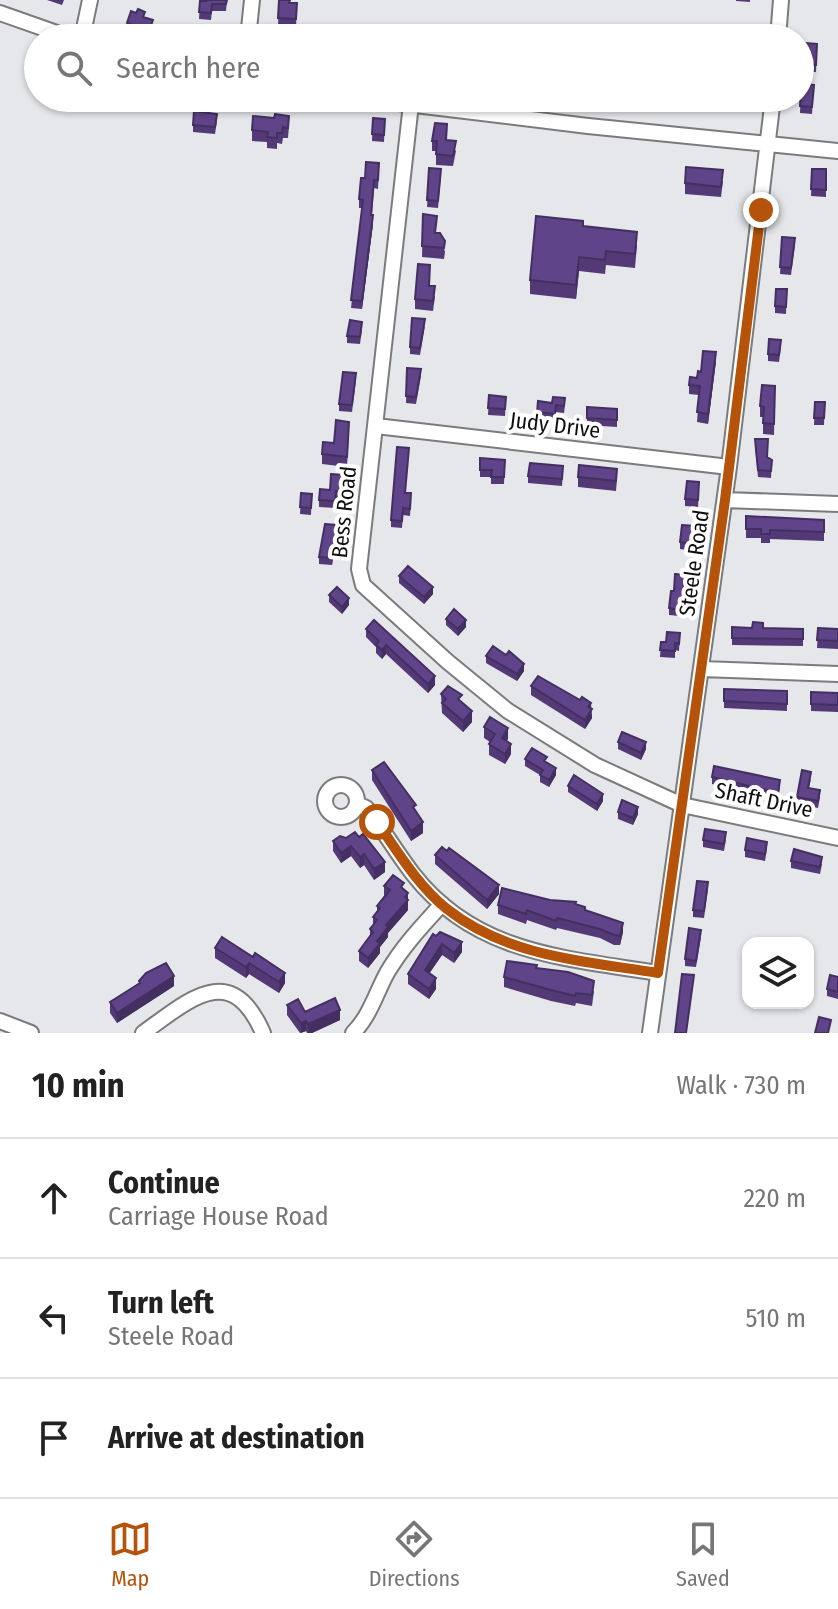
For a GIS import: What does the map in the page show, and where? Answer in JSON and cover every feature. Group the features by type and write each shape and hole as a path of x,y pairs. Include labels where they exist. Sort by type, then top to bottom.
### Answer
{"street":[{"path":"85,24 90,0"},
{"path":"249,24 252,0"},
{"path":"779,24 781,0"},
{"path":"0,13 31,24"},
{"name":"Bess Road","path":"410,112 359,569 363,585 508,711 595,765 682,805"},
{"path":"475,112 838,151"},
{"name":"Steele Road","path":"650,1033 725,500 772,112"},
{"name":"Judy Drive","path":"376,426 729,467"},
{"path":"725,500 838,504"},
{"path":"702,669 838,674"},
{"path":"357,804 366,808 413,875 442,904 493,938 546,955 658,973"},
{"name":"Shaft Drive","path":"682,805 838,838"},
{"path":"353,1033 369,1011 385,976 403,949 442,904"},
{"path":"143,1033 185,1003 203,993 219,990 233,994 245,1004 257,1018 263,1033"},
{"path":"0,1021 31,1033"}],"building":[{"path":"227,0 226,4 212,4 211,13 199,12 200,1"},
{"path":"279,0 297,3 296,19 278,18"},
{"path":"138,9 145,12 143,17 153,20 152,24 127,23 131,11 136,13"},
{"path":"814,44 817,44 814,65"},
{"path":"194,112 217,114 215,127 193,125"},
{"path":"275,114 289,116 288,128 283,127 277,138 267,137 268,132 252,130 253,116 274,118"},
{"path":"373,118 385,119 384,135 372,134"},
{"path":"435,123 447,124 446,140 456,141 453,156 436,154 437,141 432,141"},
{"path":"366,162 379,163 378,180 374,180 373,215 362,301 351,300 363,200 359,199 361,178 365,178"},
{"path":"686,167 723,170 721,187 685,183"},
{"path":"429,168 441,169 438,201 427,200"},
{"path":"812,169 826,169 826,190 811,189"},
{"path":"423,214 437,216 435,233 440,233 445,241 444,248 422,246"},
{"path":"536,216 583,221 583,226 637,232 635,254 606,251 605,260 579,257 576,285 530,280"},
{"path":"782,237 795,238 791,268 780,267"},
{"path":"418,264 430,265 429,286 435,286 433,301 415,299"},
{"path":"776,289 787,289 786,307 775,306"},
{"path":"412,318 425,319 420,348 410,347"},
{"path":"350,320 362,322 360,337 347,336"},
{"path":"769,339 781,340 779,355 768,354"},
{"path":"703,351 716,352 708,414 697,412 700,386 689,385 690,377 697,378 698,371 701,372"},
{"path":"407,368 421,369 416,397 406,396"},
{"path":"343,372 356,373 352,405 339,404"},
{"path":"762,385 775,386 774,424 763,423 764,407 760,406"},
{"path":"489,395 506,397 505,409 488,408"},
{"path":"553,397 565,398 564,406 556,405 555,414 537,412 538,401 552,403"},
{"path":"815,402 825,402 824,418 814,418"},
{"path":"587,407 617,409 617,420 587,418"},
{"path":"336,420 349,422 347,457 322,454 323,442 334,443"},
{"path":"755,439 768,439 767,457 772,460 771,471 758,470"},
{"path":"397,447 409,448 405,493 411,493 410,509 403,508 402,521 391,520"},
{"path":"480,458 505,460 504,477 491,477 492,470 480,470"},
{"path":"530,463 563,466 562,479 528,476"},
{"path":"579,465 617,469 616,481 578,477"},
{"path":"331,474 343,475 341,492 336,491 335,501 319,500 320,489 330,490"},
{"path":"687,481 699,482 698,500 685,499"},
{"path":"301,493 312,494 311,508 300,507"},
{"path":"746,516 824,520 824,532 770,530 770,534 761,534 761,529 746,529"},
{"path":"325,524 337,525 332,558 319,557"},
{"path":"682,525 695,526 693,544 680,542"},
{"path":"408,566 433,587 424,597 399,576"},
{"path":"675,574 687,575 680,610 669,608"},
{"path":"337,587 349,598 342,607 329,595"},
{"path":"454,609 466,620 458,629 446,619"},
{"path":"374,620 435,676 428,684 386,645 382,650 376,645 379,641 366,629"},
{"path":"753,622 763,623 763,628 803,629 803,639 732,638 732,627 752,628"},
{"path":"818,628 838,629 838,641 817,640"},
{"path":"667,632 680,633 675,651 660,650 661,642 666,642"},
{"path":"493,646 506,655 509,651 524,664 517,674 486,656"},
{"path":"538,676 591,703 588,707 592,709 585,720 531,686"},
{"path":"448,686 462,695 458,699 472,711 463,721 442,703 446,699 441,694"},
{"path":"724,689 787,691 787,704 724,701"},
{"path":"811,692 838,693 838,705 811,704"},
{"path":"490,717 508,728 502,738 511,744 505,754 489,744 495,734 484,727"},
{"path":"622,732 646,742 641,753 618,742"},
{"path":"532,748 547,757 544,761 556,768 549,780 540,775 543,770 525,759"},
{"path":"384,762 416,805 413,807 423,822 411,831 372,770"},
{"path":"714,766 780,780 778,793 712,777"},
{"path":"802,770 811,772 808,788 820,790 818,801 797,797"},
{"path":"574,775 603,794 597,804 568,786"},
{"path":"622,800 638,807 633,818 618,812"},
{"path":"705,829 726,832 724,844 703,840"},
{"path":"355,832 359,837 363,834 385,862 374,869 364,854 360,857 351,846 341,853 333,841"},
{"path":"747,838 767,842 765,854 745,850"},
{"path":"442,847 447,851 449,848 499,885 487,900 435,855"},
{"path":"794,849 822,857 820,867 791,861"},
{"path":"393,875 404,883 401,887 408,893 405,897 408,900 386,925 388,927 377,941 380,943 368,958 359,951 373,932 370,929 377,920 373,917 380,908 377,906 390,890 384,886"},
{"path":"697,881 708,882 704,911 693,910"},
{"path":"502,888 550,900 576,902 585,910 623,923 620,936 498,905"},
{"path":"689,928 701,930 696,961 685,959"},
{"path":"440,932 462,942 454,953 442,944 425,970 436,978 429,989 408,974 433,934 436,936"},
{"path":"222,937 253,957 255,953 285,973 279,982 249,963 246,967 215,948"},
{"path":"507,961 568,972 594,981 592,995 576,993 575,996 504,977"},
{"path":"166,963 174,976 117,1013 110,1002 140,983 146,973"},
{"path":"682,974 694,975 686,1033 675,1033"},
{"path":"830,975 838,977 838,992 827,989"},
{"path":"335,998 340,1010 308,1024 306,1021 301,1023 287,1005 298,999 305,1012"},
{"path":"819,1017 831,1020 828,1033 815,1033"}],"route":[{"path":"377,822 413,875 445,908 493,938 546,955 658,973 725,500 761,210"}]}
